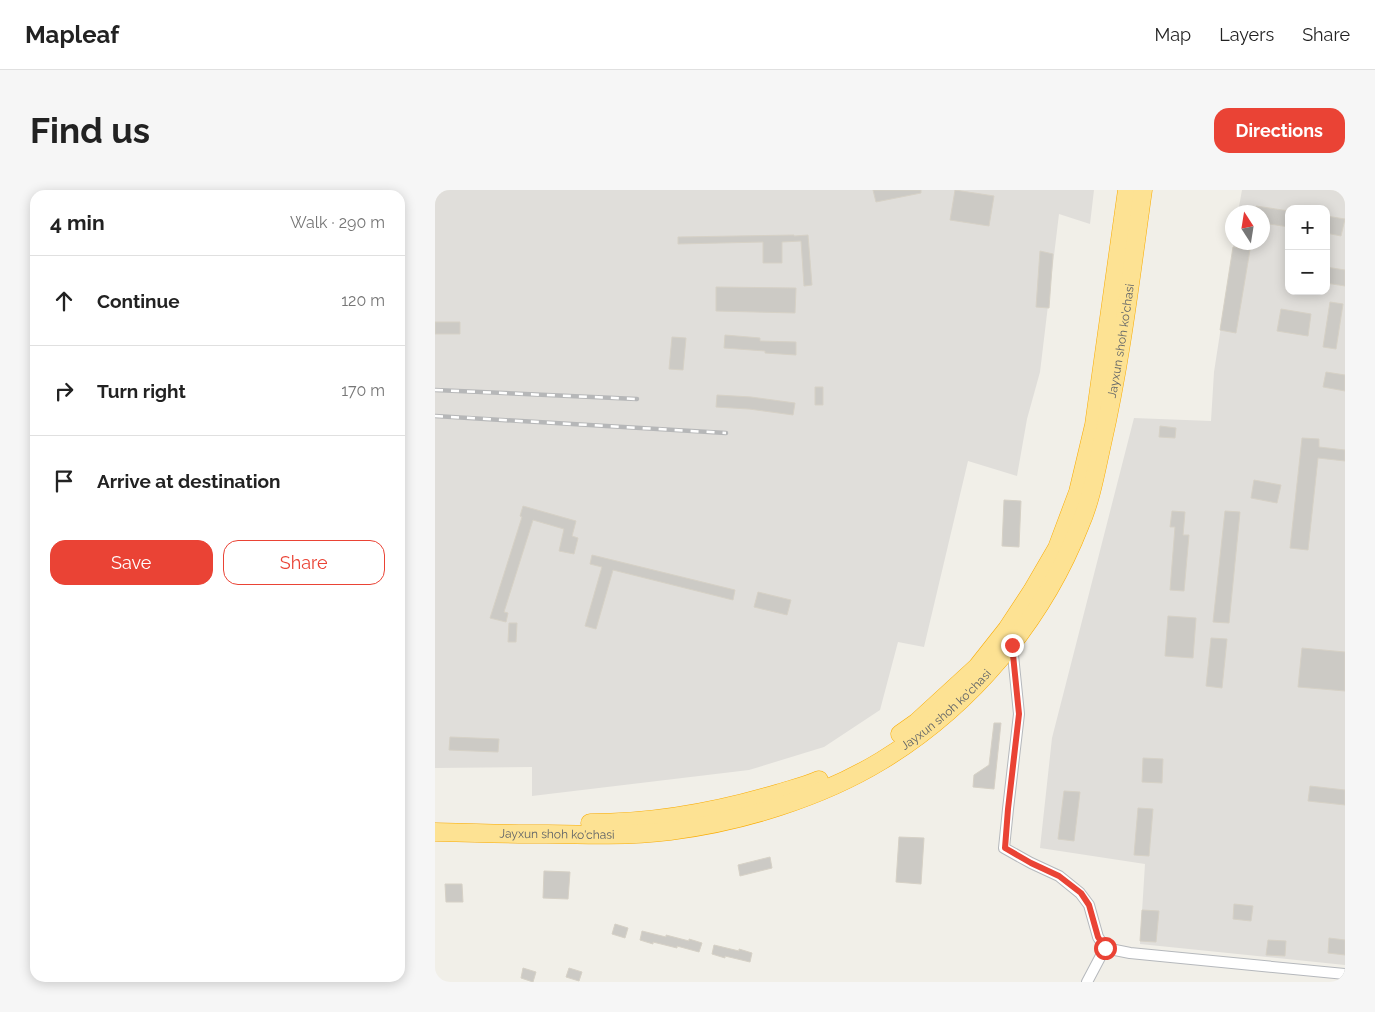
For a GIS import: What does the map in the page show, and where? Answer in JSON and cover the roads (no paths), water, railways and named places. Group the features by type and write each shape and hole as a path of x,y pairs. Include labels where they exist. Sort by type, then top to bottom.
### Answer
{"highway":[{"name":"Jayxun shoh ko'chasi","path":"435,821 605,823 657,819 755,800 812,783 858,761 885,745 917,722 937,704 977,667 1007,629 1057,548 1078,492 1094,425 1127,190"},
{"name":"Jayxun shoh ko'chasi","path":"435,832 623,835 668,831 740,818 793,803 862,772 929,729 966,695 1012,645 1036,611 1060,569 1081,524 1108,421 1143,190"}],"street":[{"path":"1012,645 1019,714 1005,848 1059,876 1081,893 1089,905 1098,937 1105,948 1130,953 1345,974"},
{"path":"1087,982 1105,948"}],"railway":[{"path":"435,390 637,399"},
{"path":"435,416 726,433"}]}
